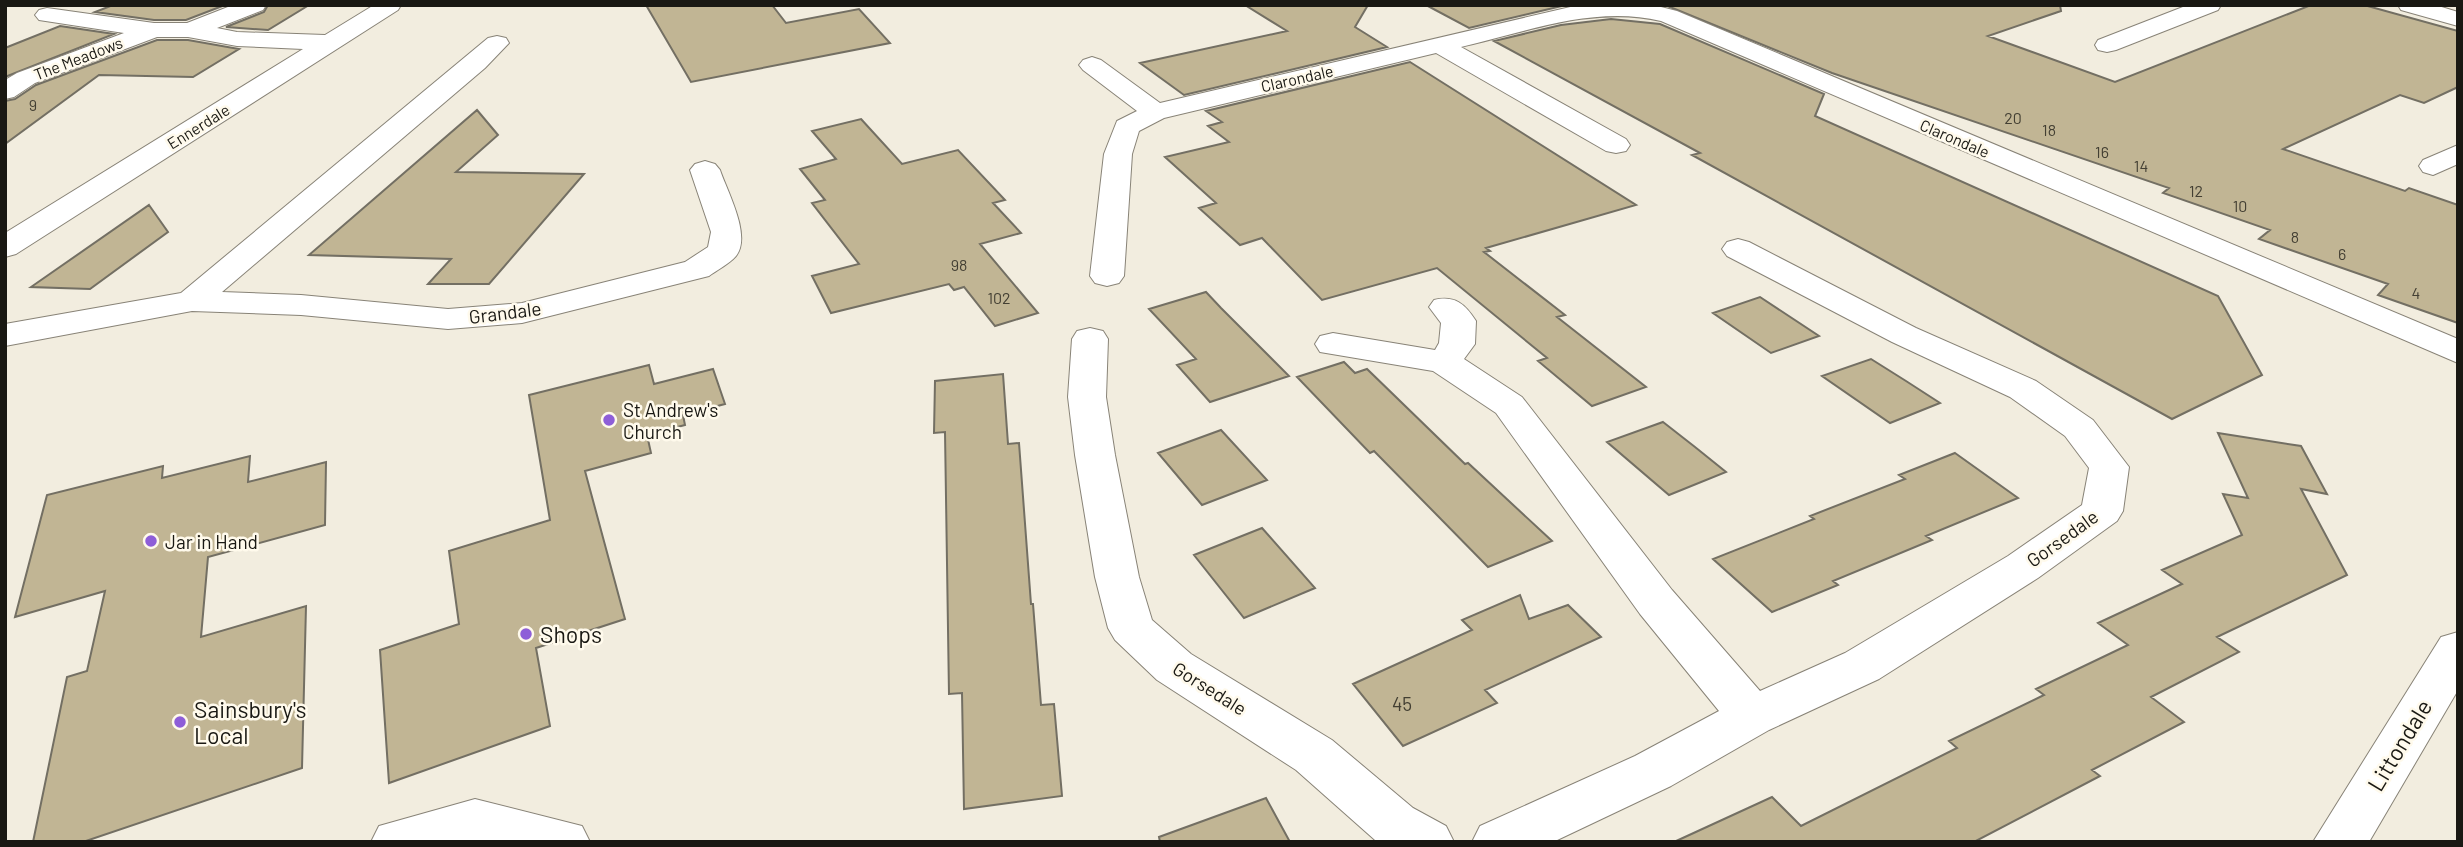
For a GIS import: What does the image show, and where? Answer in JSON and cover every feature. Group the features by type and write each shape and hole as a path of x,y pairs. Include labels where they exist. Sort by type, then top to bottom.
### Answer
{"street":[{"name":"The Meadows","path":"188,30 255,5"},
{"name":"Ennerdale","path":"5,247 390,5"},
{"path":"2107,45 2210,5"},
{"path":"2409,5 2458,19"},
{"name":"Clarondale","path":"1107,276 1118,153 1127,127 1155,112 1597,8 1636,9 1669,16 2458,352"},
{"name":"The Meadows","path":"47,15 154,30 188,30 237,39 330,43"},
{"name":"The Meadows","path":"5,91 26,78 154,30"},
{"path":"192,301 265,237 476,64 497,43"},
{"path":"1439,45 1616,145"},
{"path":"1092,65 1155,112"},
{"name":"Grandale","path":"5,335 192,301 300,304 385,315 448,319 522,313 697,269 723,251 727,232 705,170"},
{"name":"Gorsedale","path":"1499,842 1653,771 1752,716 1862,666 2023,567 2102,511 2109,467 2079,428 2023,389 1904,335 1738,249"},
{"path":"1444,362 1457,344 1459,321 1446,307"},
{"name":"Gorsedale","path":"1090,339 1087,397 1095,455 1117,577 1131,628 1174,667 1314,755 1394,824 1427,842"},
{"path":"1333,344 1444,362 1509,405 1656,602 1752,716"},
{"name":"Littondale","path":"2340,842 2458,649"},
{"path":"398,842 475,822 563,842"}],"building":[{"path":"113,5 225,5 186,20 154,20 95,12"},
{"path":"268,5 309,5 268,30 226,27 264,12"},
{"path":"646,5 772,5 786,23 859,9 890,43 691,82"},
{"path":"1245,5 1368,5 1355,27 1387,47 1184,95 1140,63 1287,31"},
{"path":"1426,5 1566,5 1469,28"},
{"path":"1665,5 2060,5 2061,11 1988,36 2115,82 2311,5 2364,5 2458,31 2458,87 2424,103 2400,95 2283,149 2405,191 2409,188 2458,205 2458,323 2378,295 2388,284 2259,239 2270,230 2163,193 2169,188 1832,73"},
{"path":"1611,19 1660,24 1824,94 1815,116 2218,296 2262,375 2172,419 1692,155 1700,153 1494,41 1561,25"},
{"path":"60,26 114,34 5,77 5,48"},
{"path":"157,40 188,40 239,49 193,77 99,75 5,144 5,101 15,99 36,85"},
{"path":"1410,62 1636,205 1486,248 1490,251 1484,252 1565,315 1557,317 1646,387 1592,406 1538,361 1547,358 1437,268 1322,300 1262,238 1240,245 1199,208 1216,203 1165,157 1229,142 1208,126 1222,122 1206,111"},
{"path":"477,110 498,135 456,172 584,174 489,284 428,284 451,259 309,255"},
{"path":"861,119 902,164 958,150 1005,200 993,203 1021,233 980,244 1038,313 995,326 964,287 954,290 949,284 831,313 812,276 859,264 812,203 825,200 800,169 836,159 812,131"},
{"path":"149,205 168,232 90,289 31,287"},
{"path":"1206,292 1289,376 1210,402 1177,365 1196,359 1149,309"},
{"path":"1760,297 1819,336 1771,353 1713,313"},
{"path":"1871,359 1940,403 1890,423 1822,376"},
{"path":"1344,362 1355,373 1367,369 1465,464 1468,463 1552,541 1488,567 1374,451 1370,453 1297,377"},
{"path":"649,365 654,384 713,369 725,404 683,415 685,425 647,435 651,453 585,471 625,619 536,648 550,726 389,783 380,650 459,624 449,551 550,520 529,395"},
{"path":"1003,374 1008,444 1019,443 1041,705 1054,704 1062,796 964,809 962,693 949,694 945,432 934,433 935,381"},
{"path":"1663,422 1726,472 1669,495 1607,442"},
{"path":"1221,430 1267,480 1202,505 1158,453"},
{"path":"2218,433 2301,446 2327,494 2301,489 2347,575 2217,637 2239,652 2151,697 2184,722 2092,770 2100,776 1974,842 1674,842 1772,797 1801,826 1957,748 1949,741 2044,695 2036,689 2128,645 2098,623 2182,584 2162,570 2242,535 2223,494 2248,498"},
{"path":"1955,453 2018,498 1926,536 1932,540 1833,581 1838,585 1772,612 1713,559 1814,519 1810,516 1905,479 1899,475"},
{"path":"250,456 248,482 326,462 325,525 208,557 201,637 306,606 302,768 83,842 33,842 67,677 87,671 105,591 15,617 47,495 163,466 162,478"},
{"path":"1262,528 1315,588 1244,618 1194,555"},
{"path":"1520,595 1529,619 1568,605 1601,637 1485,690 1497,703 1403,746 1353,684 1472,630 1462,620"},
{"path":"1266,798 1290,842 1160,842 1159,837"}],"place":[{"name":"St Andrew's Church","path":"609,420"},
{"name":"Jar in Hand","path":"151,541"},
{"name":"Shops","path":"526,634"},
{"name":"Sainsbury's Local","path":"180,722"}]}
